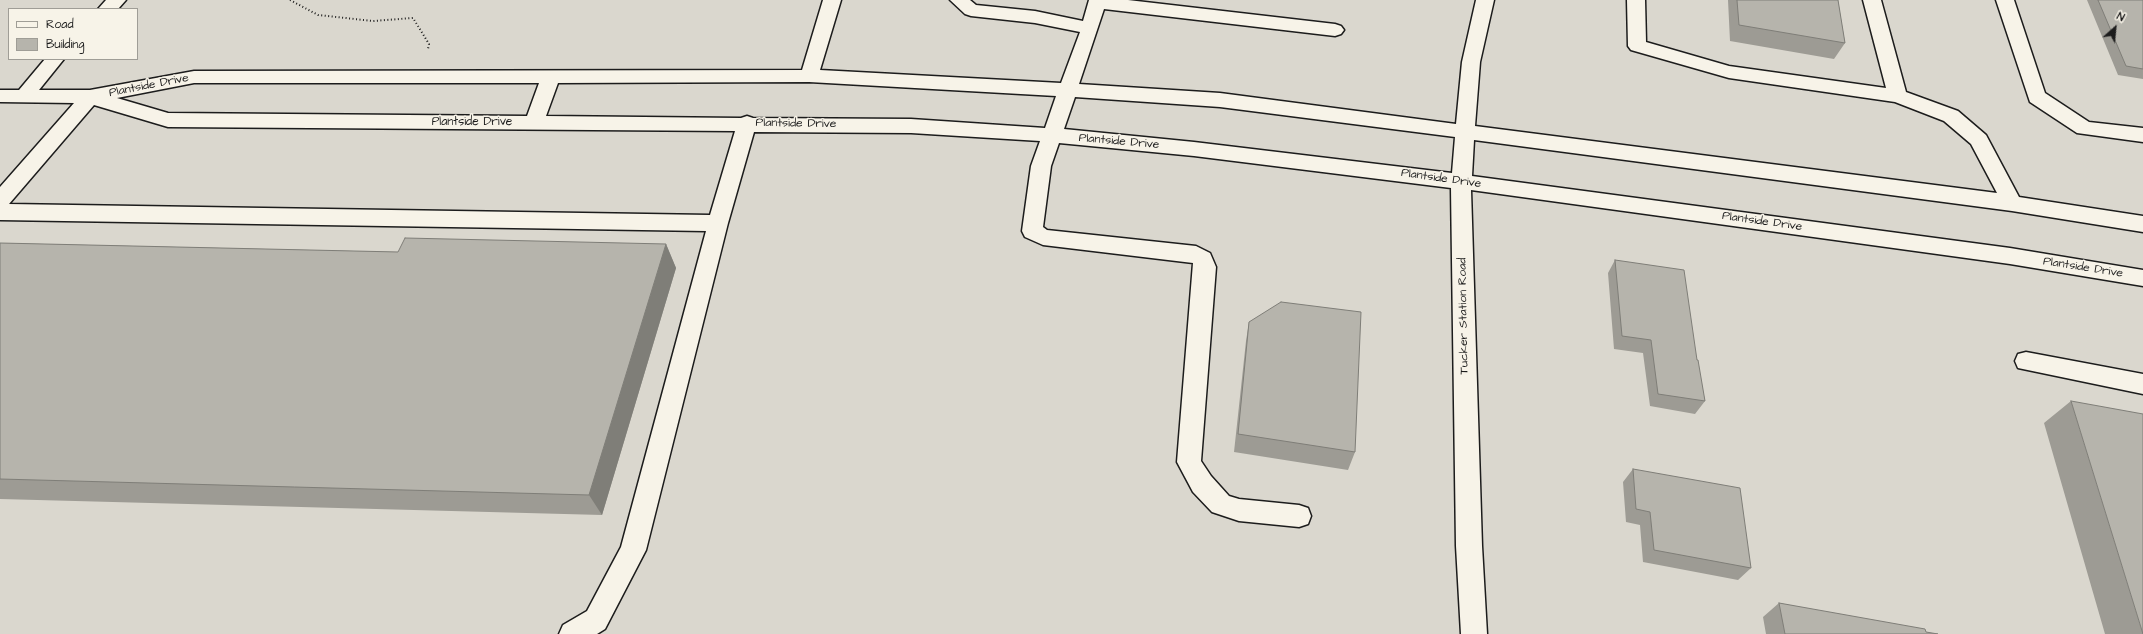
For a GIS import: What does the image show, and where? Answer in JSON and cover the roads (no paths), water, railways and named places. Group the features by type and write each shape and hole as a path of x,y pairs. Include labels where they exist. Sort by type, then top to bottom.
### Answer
{"street":[{"path":"108,8 117,0"},
{"path":"809,76 832,0"},
{"path":"959,0 971,10 1035,18 1090,28"},
{"name":"Tucker Station Road","path":"1474,634 1469,546 1461,182 1464,130 1471,62 1484,0"},
{"path":"1636,0 1637,46 1729,72 1898,96 1950,116 1979,140 2012,202"},
{"path":"1872,0 1898,96"},
{"path":"2004,0 2037,98 2084,128 2143,135"},
{"path":"1299,516 1239,510 1221,504 1202,484 1189,462 1205,267 1203,259 1196,254 1044,238 1032,231 1041,166 1090,28 1098,1 1335,30"},
{"path":"22,97 54,60"},
{"name":"Plantside Drive","path":"0,96 90,97 194,78 809,76 1068,90 1220,100 1464,130 2012,202 2143,224"},
{"path":"534,122 551,77"},
{"path":"0,201 90,97"},
{"name":"Plantside Drive","path":"90,97 168,120 747,123 911,126 1051,136 1194,149 1461,182 2010,256 2143,278"},
{"path":"572,634 596,620 633,550 718,224 747,123"},
{"path":"0,212 718,224"},
{"path":"2026,361 2143,384"}]}
